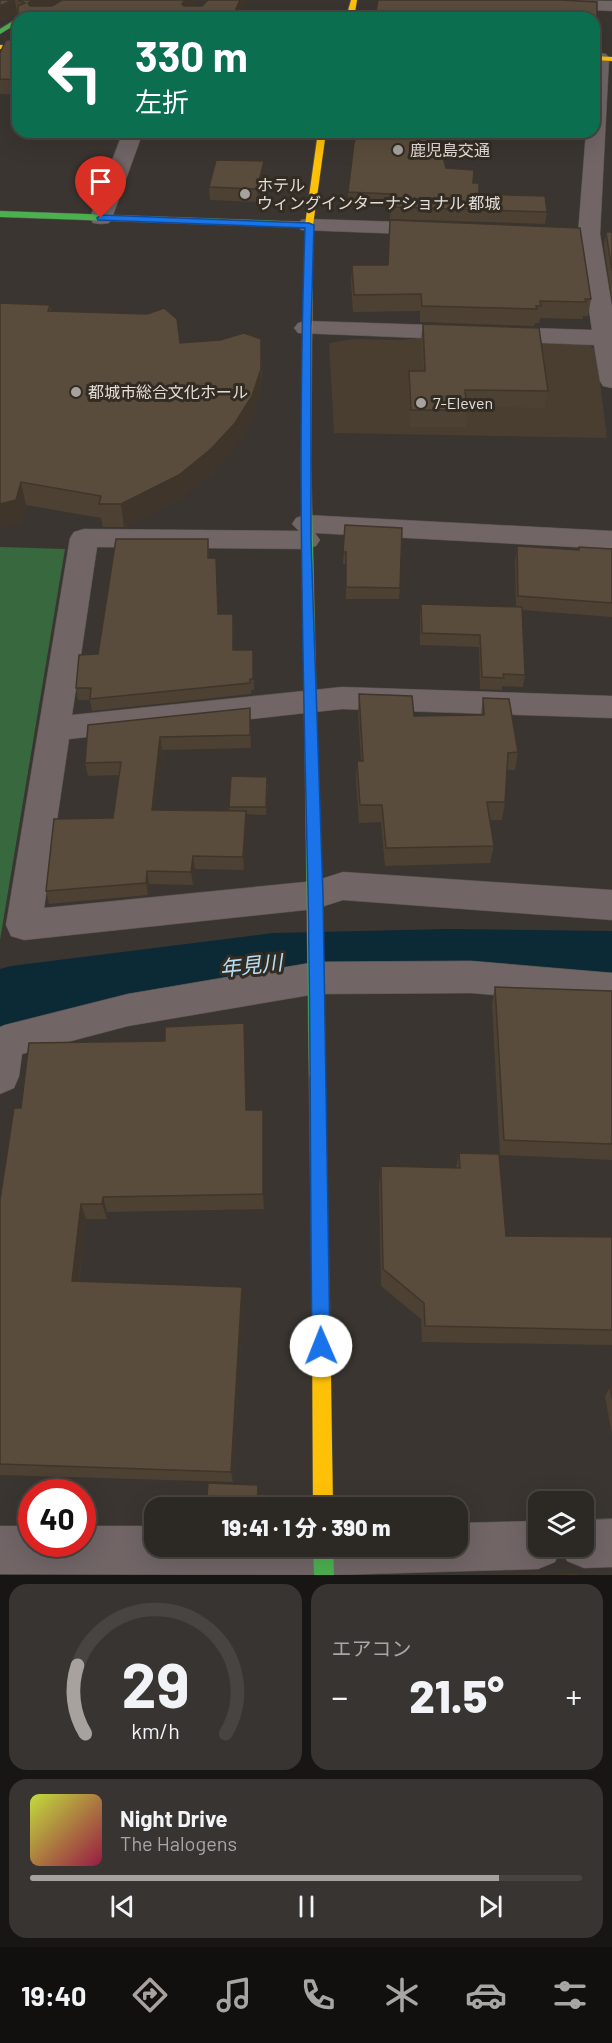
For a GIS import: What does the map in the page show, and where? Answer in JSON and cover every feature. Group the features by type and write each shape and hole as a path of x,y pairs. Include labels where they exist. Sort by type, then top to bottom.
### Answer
{"main road":[{"path":"321,138 309,225 306,328 306,532 315,895 322,1497"},
{"path":"0,214 309,225"}],"street":[{"path":"494,0 612,6"},
{"path":"602,58 603,171 589,234 609,338 612,381"},
{"path":"101,218 131,138"},
{"path":"309,225 449,230"},
{"path":"566,233 612,235"},
{"path":"306,328 609,338"},
{"path":"612,540 306,532 84,538 24,925 315,895 344,886 612,905"},
{"path":"56,729 342,698 612,707"},
{"path":"0,1076 5,1042 128,1010 316,978 471,977 612,989"},
{"path":"594,1544 612,1543"},
{"path":"468,1545 528,1545"},
{"path":"0,1550 144,1548"}],"shaded area":[{"path":"421,338 585,342 596,350 607,438 334,433 329,343 355,339"}],"green space":[{"path":"0,547 65,549 0,940"}],"building":[{"path":"0,0 12,0 0,6"},
{"path":"18,0 33,0 28,3 30,6 52,6 62,0 185,0 182,4 184,6 202,6 208,0 240,0 235,12 18,12 18,6 25,3"},
{"path":"378,0 597,2 597,12 376,12"},
{"path":"12,39 12,80 0,79 0,53 6,40"},
{"path":"356,138 438,138 446,168 474,170 473,183 479,183 479,194 545,196 547,212 391,207 391,194 348,192"},
{"path":"216,160 264,161 257,189 209,187"},
{"path":"390,220 580,228 591,299 585,299 586,302 540,301 541,306 536,306 537,309 422,306 421,294 354,295 352,265 388,265"},
{"path":"606,232 612,232 612,271"},
{"path":"0,303 50,305 48,311 147,314 164,308 177,319 180,343 220,340 244,333 261,339 261,369 252,396 235,423 211,449 179,475 121,504 99,504 101,496 21,482 16,500 0,504"},
{"path":"423,324 539,328 548,391 465,390 467,410 411,410 409,371 425,371"},
{"path":"345,525 402,528 400,588 346,587 346,552 343,552"},
{"path":"116,539 208,539 208,558 216,558 218,614 233,614 233,650 253,650 253,679 250,679 250,683 90,699 91,688 76,688 79,655 98,654"},
{"path":"517,546 579,550 579,547 612,549 612,603 518,596"},
{"path":"421,604 522,607 525,675 503,674 504,678 482,677 480,635 422,633"},
{"path":"359,694 412,696 414,716 484,715 483,698 509,699 518,752 508,753 505,802 487,802 494,846 386,848 382,805 360,805 357,761 363,761"},
{"path":"250,708 250,735 160,737 152,810 246,811 243,857 193,856 191,872 147,871 146,883 46,891 54,819 113,818 121,762 85,763 88,725"},
{"path":"231,776 267,777 266,807 229,807"},
{"path":"495,987 612,991 612,1144 504,1140"},
{"path":"244,1023 246,1110 263,1110 263,1194 103,1197 102,1204 81,1204 72,1281 242,1287 231,1472 0,1464 0,1200 14,1108 21,1108 29,1043 165,1041 165,1027"},
{"path":"459,1153 499,1154 506,1236 612,1237 612,1330 425,1326 424,1303 383,1269 381,1166 460,1168"},
{"path":"208,1483 258,1485 257,1497 207,1497"},
{"path":"579,1573 579,1575 496,1575"}],"waterway":[{"name":"年見川","path":"0,999 273,962 450,958 612,960"}],"traffic: fast":[{"path":"0,32 12,24"},
{"path":"0,214 309,225"},
{"path":"306,462 317,1078"},
{"path":"323,1557 324,1575"}],"traffic: slow":[{"path":"351,12 354,0"},
{"path":"0,47 12,47"},
{"path":"600,58 612,59"},
{"path":"306,462 309,225 321,138"},
{"path":"321,1317 323,1497"}],"traffic: jam":[{"path":"317,1078 321,1317"}],"place":[{"name":"鹿児島交通","path":"398,150"},
{"name":"ホテル ウィングインターナショナル 都城","path":"245,194"},
{"name":"都城市総合文化ホール","path":"76,392"},
{"name":"7-Eleven","path":"421,403"}],"route":[{"path":"101,218 309,225 306,328 306,540 315,895 321,1346"}]}
